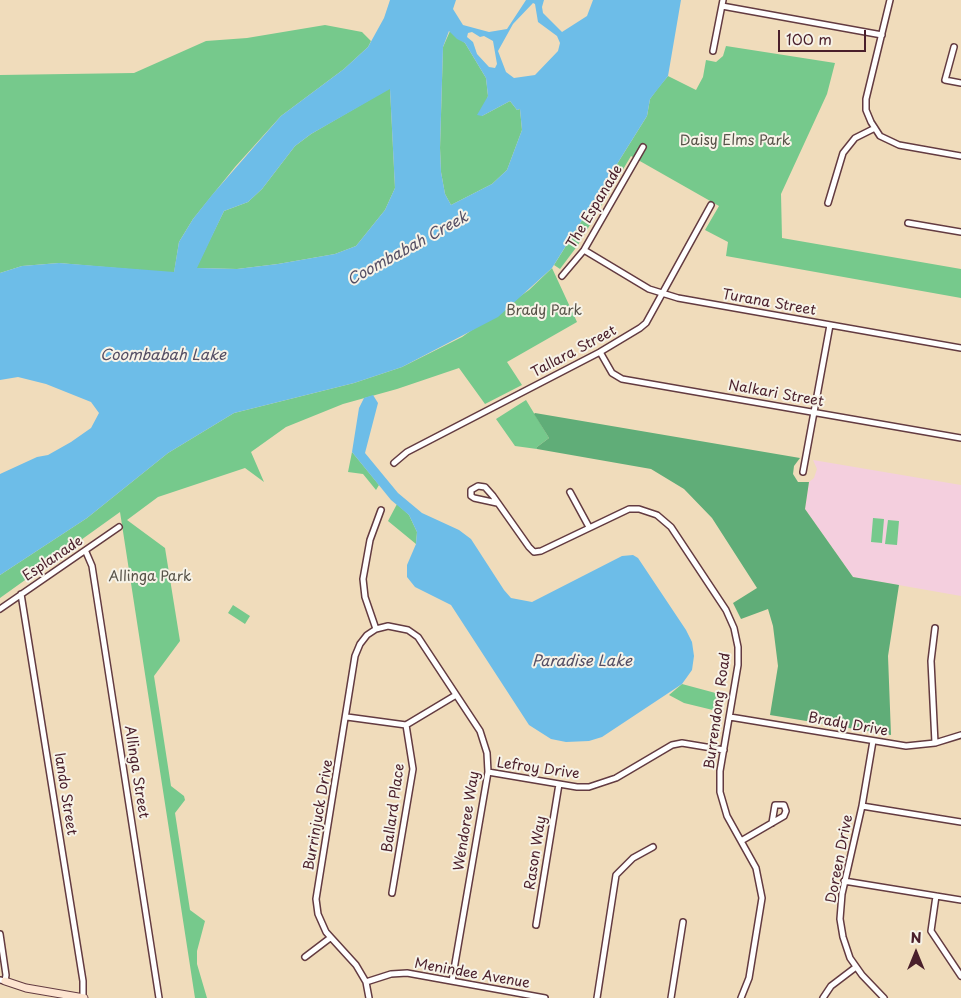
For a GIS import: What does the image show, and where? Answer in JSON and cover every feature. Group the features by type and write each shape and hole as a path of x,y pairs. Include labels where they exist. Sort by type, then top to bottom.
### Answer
{"street":[{"path":"890,0 866,99 866,110 880,136 899,145 961,156"},
{"path":"713,51 723,3 882,35"},
{"path":"954,47 945,80 961,83"},
{"path":"828,202 843,153 856,138 875,128"},
{"name":"The Espanade","path":"562,276 584,250 643,148"},
{"name":"Tallara Street","path":"394,463 407,452 600,352 646,323 711,205"},
{"path":"908,223 961,232"},
{"name":"Turana Street","path":"584,250 649,289 662,294 961,348"},
{"path":"803,472 830,325"},
{"name":"Nalkari Street","path":"600,352 612,373 622,379 961,438"},
{"name":"Burrendong Road","path":"497,503 474,498 471,496 470,490 483,486 497,503 534,552 541,551 629,509 649,511 671,527 726,610 734,628 738,647 738,665 719,784 721,800 727,816 756,868 762,898 749,978 741,998"},
{"path":"570,492 589,527"},
{"path":"376,629 365,597 363,579 370,540 381,510"},
{"name":"Esplanade","path":"0,608 86,552 119,527"},
{"name":"Allinga Street","path":"86,552 94,576 159,998"},
{"name":"Iando Street","path":"21,594 84,981 84,998"},
{"name":"Wendoree Way","path":"376,629 388,626 398,627 408,630 418,637 483,738 488,772 452,981"},
{"path":"935,628 931,661 935,743"},
{"name":"Burrinjuck Drive","path":"369,998 366,982 356,965 330,938 320,919 316,899 355,656 360,644 376,629"},
{"path":"346,717 406,725 456,695"},
{"name":"Brady Drive","path":"730,717 906,746 935,743 961,735"},
{"name":"Ballard Place","path":"392,893 413,769 406,725"},
{"name":"Doreen Drive","path":"872,740 862,806 844,880 840,919 843,937 850,958 884,998"},
{"name":"Lefroy Drive","path":"488,772 589,787 609,782 666,747 677,744 724,750"},
{"name":"Rason Way","path":"536,925 559,784"},
{"path":"862,806 961,822"},
{"path":"741,841 772,823"},
{"path":"597,998 616,875 633,858 653,847"},
{"path":"844,880 961,900"},
{"path":"936,896 931,931 961,976"},
{"path":"671,998 683,922"},
{"path":"0,934 6,974 3,980 26,988 84,998"},
{"path":"304,957 330,938"},
{"path":"823,998 831,986 856,967"},
{"name":"Menindee Avenue","path":"366,982 391,974 403,973 546,998"}],"shaded area":[{"path":"813,460 961,485 961,596 853,577 805,509 809,482 814,478 817,469"}],"green space":[{"path":"325,25 362,32 371,41 368,47 344,69 281,116 235,167 193,219 179,242 174,273 59,263 22,266 0,273 0,75 134,73 206,41 247,38"},
{"path":"450,31 465,43 486,78 488,96 482,116 510,101 517,110 520,109 522,130 507,170 492,184 451,205 445,194 441,172 440,148 443,47"},
{"name":"Daisy Elms Park","path":"726,46 835,63 827,94 781,194 782,238 961,269 961,298 726,256 728,242 705,230 719,206 631,156 578,245 560,269 554,265 647,116 650,99 658,88 668,76 696,90 703,77 706,60 716,62 723,56"},
{"path":"390,88 395,188 385,210 356,246 335,254 278,264 237,269 196,268 224,211 248,202 262,189 295,146 311,134"},
{"path":"552,268 577,322 507,362 522,385 485,404 459,368 397,389 343,404 286,427 251,452 264,482 245,468 158,497 127,520 165,548 180,641 154,676 171,786 184,796 185,800 175,813 190,910 205,921 197,951 197,964 207,998 195,998 120,512 0,598 0,575 87,518 168,453 234,413 354,383 402,367 462,337 529,290"},
{"path":"526,400 549,438 537,449 515,446 496,419"},
{"path":"535,413 800,458 794,466 793,474 798,482 809,482 805,509 853,577 899,585 888,656 891,735 770,715 778,666 773,626 768,609 741,619 733,603 757,588 712,518 684,489 651,469 537,449 549,438"},
{"path":"352,452 379,485 376,490 363,474 348,472"},
{"path":"397,504 409,515 417,532 416,544 388,521"},
{"path":"873,518 884,519 882,543 871,542"},
{"path":"888,520 899,521 897,545 885,544"},
{"path":"233,605 250,616 245,624 228,613"},
{"path":"682,684 723,695 721,712 684,703 669,695"}],"water":[{"name":"Coombabah Lake","path":"390,0 456,0 453,9 463,25 489,32 507,29 526,0 544,0 543,13 562,32 587,16 593,0 681,0 668,76 650,99 647,116 552,268 498,317 402,367 354,383 234,413 168,453 87,518 0,575 0,474 37,457 48,455 71,442 91,428 99,413 91,402 46,384 18,377 0,380 0,273 22,266 59,263 174,272 179,242 193,219 212,195 281,116 344,69 368,47 384,18","holes":["533,3 535,4 538,22 557,36 560,43 558,51 535,75 514,78 506,72 498,51 513,24","449,31 457,39 465,43 486,78 488,96 477,115 482,116 510,101 517,110 520,109 522,130 507,170 492,184 451,205 445,194 441,172 443,47","472,32 493,41 497,64 495,68 489,67 477,54 473,42 467,37 468,33","390,89 395,188 385,210 356,246 335,254 278,264 237,269 197,268 224,211 248,202 262,189 295,146 311,134"]},
{"name":"Paradise Lake","path":"373,395 378,403 365,453 398,493 422,513 459,530 471,539 511,598 532,602 622,556 633,555 638,558 692,642 694,656 692,670 682,684 602,737 589,741 566,742 551,739 529,725 451,605 415,587 407,577 407,565 416,544 417,532 409,515 391,500 352,452 359,408 364,398"}],"water label":[{"name":"Coombabah Creek","path":"408,249"}],"park label":[{"name":"Brady Park","path":"544,311"},
{"name":"Allinga Park","path":"150,577"}]}
